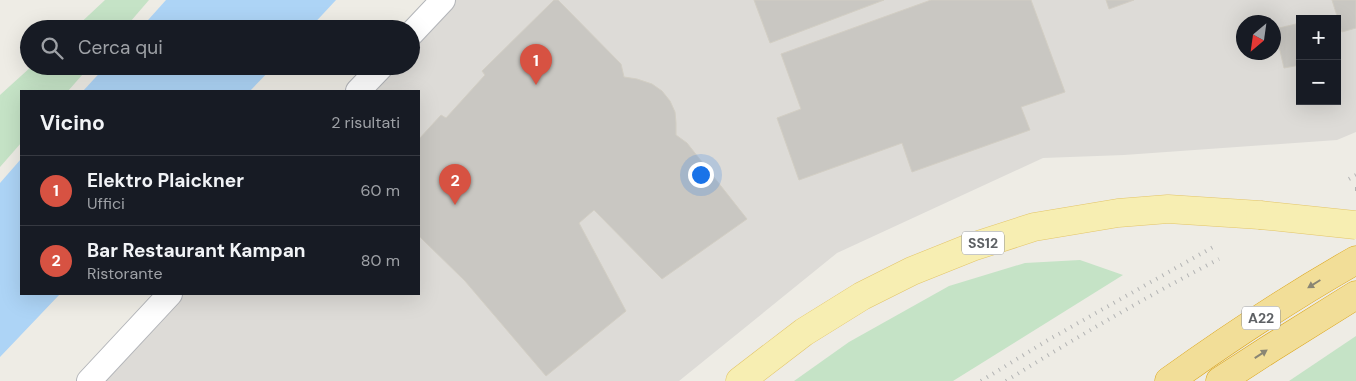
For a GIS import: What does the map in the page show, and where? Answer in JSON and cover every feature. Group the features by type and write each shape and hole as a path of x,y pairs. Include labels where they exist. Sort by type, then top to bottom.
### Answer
{"highway":[{"name":"A22","path":"1169,381 1249,326 1356,260"},
{"name":"A22","path":"1220,381 1356,295"}],"main road":[{"name":"SS12","path":"740,381 804,332 862,296 912,270 972,247 1034,227 1118,212 1168,210 1260,215 1356,225"}],"street":[{"path":"420,24 443,0"},
{"path":"359,90 373,75"},
{"path":"90,381 169,295"}],"shaded area":[{"path":"443,0 1356,0 1356,132 1337,140 1124,155 1043,158 837,253 679,381 89,381 169,295 420,295 420,90 359,90 373,75 420,75 420,24"}],"green space":[{"path":"105,0 149,0 132,20 84,20"},
{"path":"22,75 82,75 69,90 20,90 20,144 0,167 0,95"},
{"path":"1080,260 1123,275 953,381 794,381 849,342 949,286 1025,263"},
{"path":"1356,336 1356,381 1289,381"}],"water":[{"path":"166,0 336,0 317,20 148,20"},
{"path":"98,75 265,75 251,90 84,90"},
{"path":"20,160 20,295 59,295 0,357 0,183"}],"building":[{"path":"554,0 558,0 621,64 624,77 652,84 662,91 670,101 675,112 676,135 687,143 747,219 662,279 594,210 579,223 626,311 546,376 465,281 420,237 420,138 441,115 446,118 485,75 482,71"},
{"path":"754,0 884,0 770,43"},
{"path":"931,0 1031,0 1065,92 1021,107 1030,130 912,172 902,143 799,180 777,118 801,109 781,54"},
{"path":"1106,0 1134,0 1109,9"},
{"path":"1332,0 1356,0 1356,28 1342,32 1341,15 1337,15"},
{"path":"1296,24 1296,66 1284,68 1281,55 1281,28"}],"railway":[{"path":"1349,179 1356,175"},
{"path":"981,381 1048,340 1213,247"},
{"path":"1006,381 1111,318 1219,259"}],"place":[{"name":"Elektro Plaickner","path":"536,85"},
{"name":"Bar Restaurant Kampan","path":"455,205"}]}
